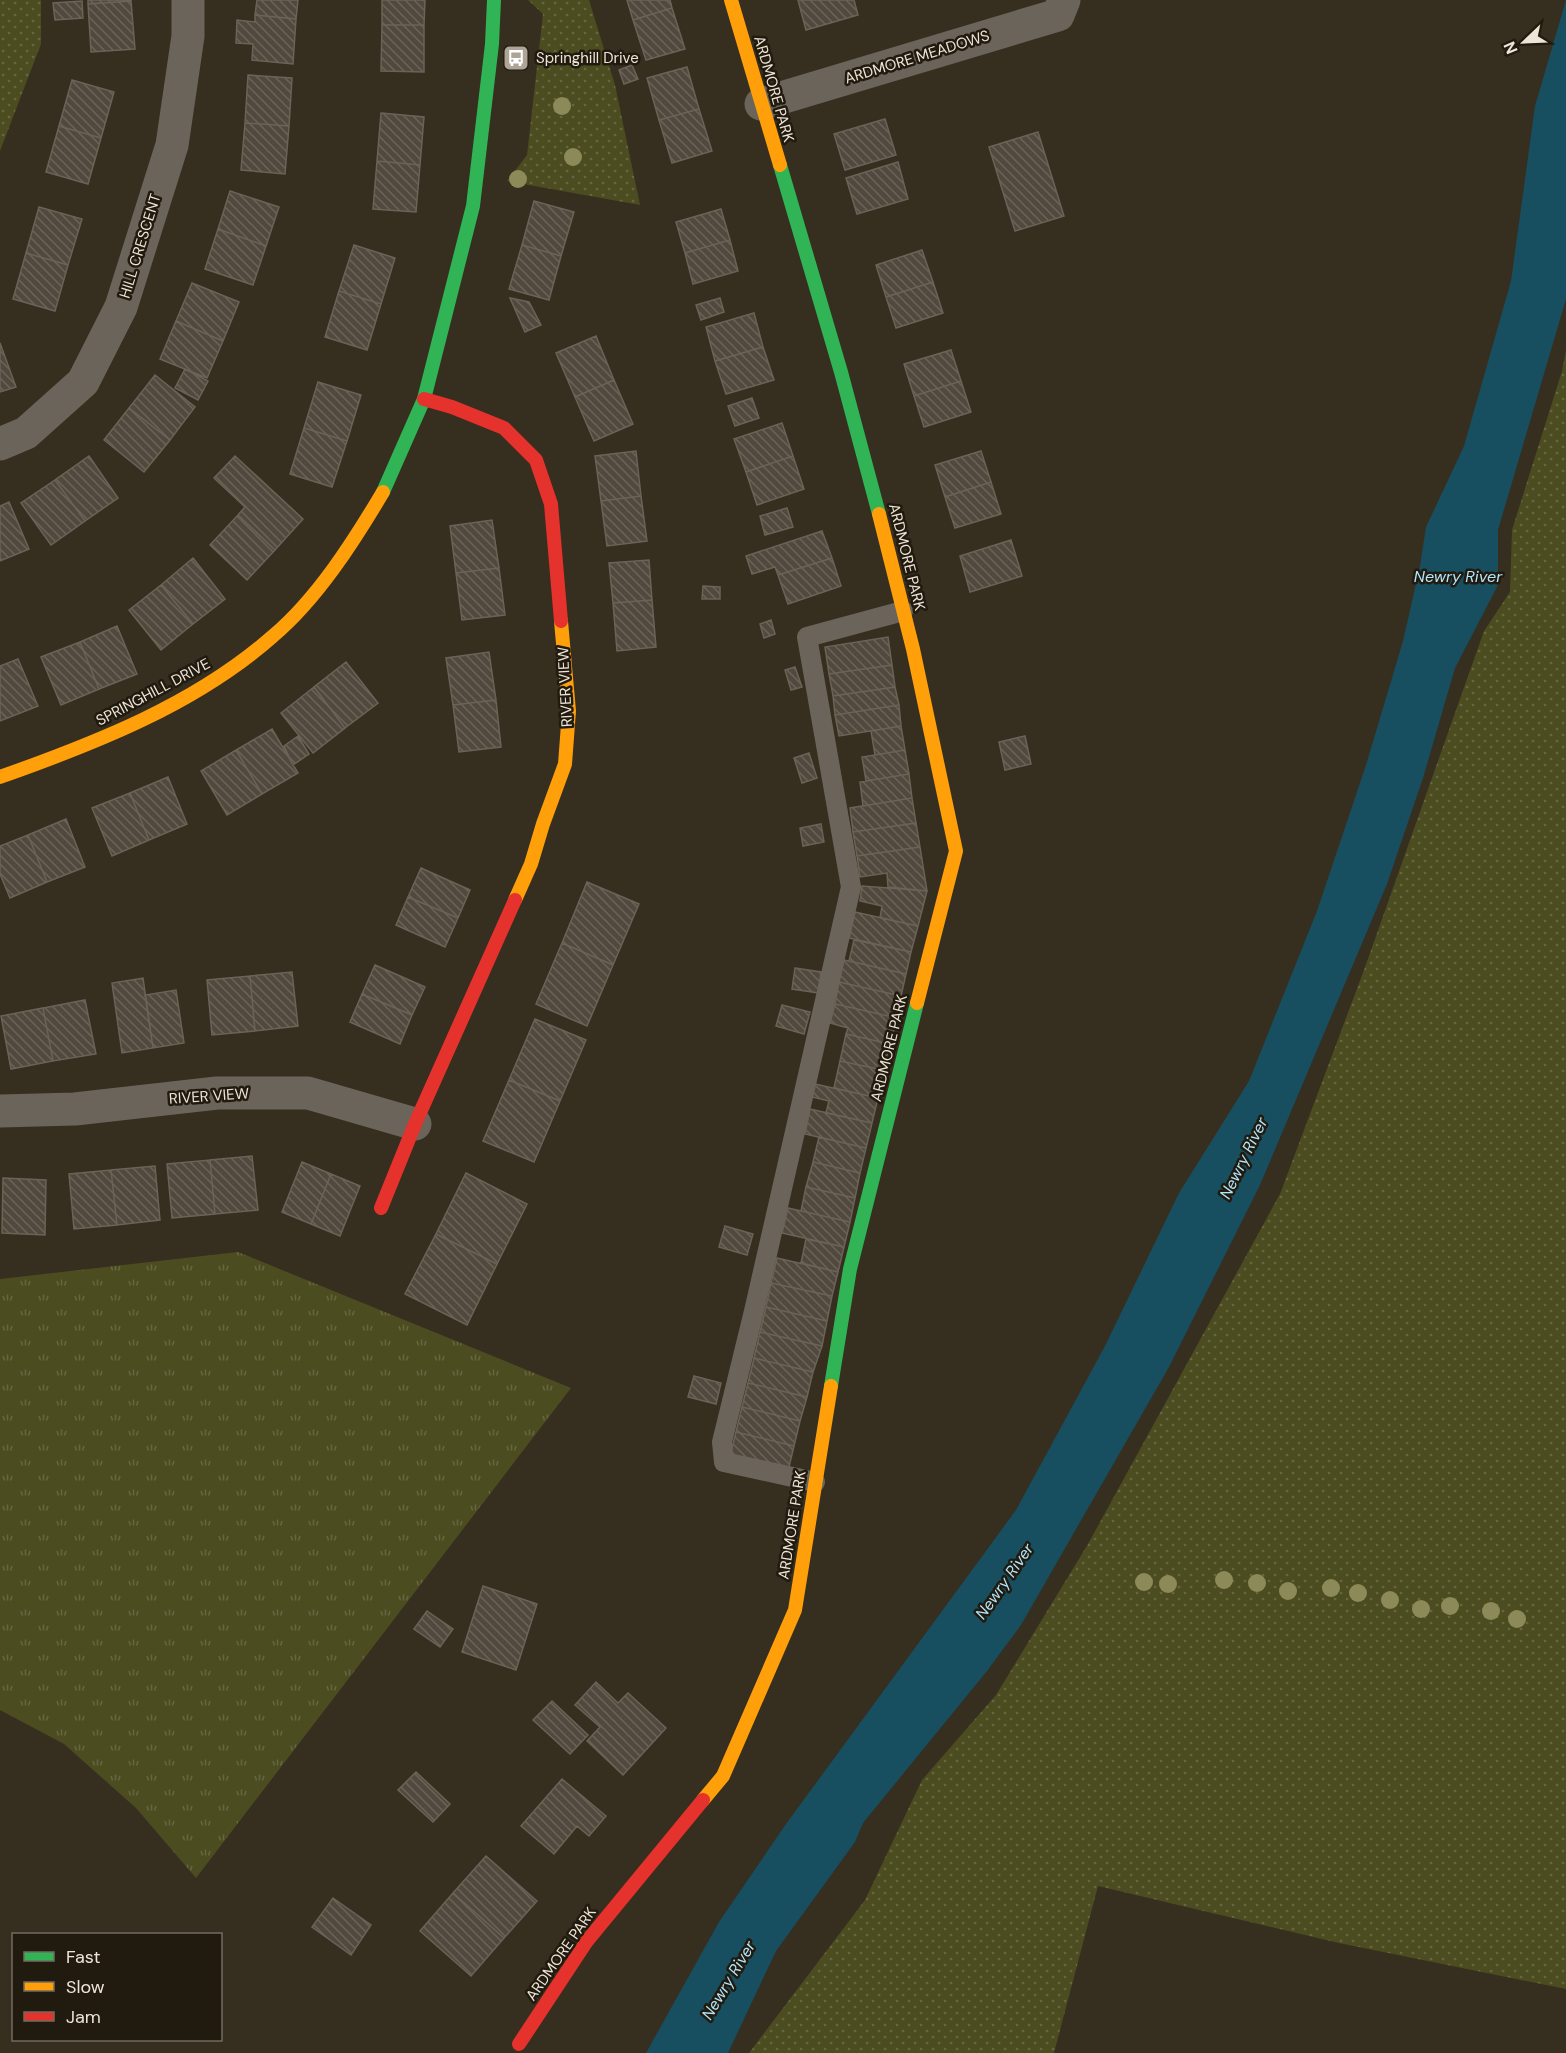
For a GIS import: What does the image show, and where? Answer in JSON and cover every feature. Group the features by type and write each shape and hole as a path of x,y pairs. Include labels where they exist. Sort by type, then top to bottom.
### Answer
{"street":[{"name":"HILL CRESCENT","path":"0,444 26,433 83,382 121,307 172,144 188,36 188,0"},
{"name":"SPRINGHILL DRIVE","path":"0,777 70,752 138,722 210,683 274,636 318,589 360,531 387,486 424,399 473,206 492,44 494,0"},
{"name":"ARDMORE PARK","path":"523,2049 587,1941 723,1776 795,1610 850,1269 956,850 903,611 841,372 731,0"},
{"name":"ARDMORE MEADOWS","path":"761,104 1058,15 1064,0"},
{"name":"RIVER VIEW","path":"381,1208 415,1124 531,864 565,764 569,711 551,504 536,460 504,428 452,406 424,399"},
{"name":"RIVER VIEW","path":"0,1111 75,1109 217,1093 308,1093 415,1124"}],"lane":[{"path":"815,1482 724,1462 722,1442 757,1300 851,887 807,637 903,611"}],"green space":[{"path":"0,0 41,0 41,44 0,151"},
{"path":"528,0 589,0 615,85 640,205 507,181 527,155 543,14"},
{"path":"1566,350 1566,1989 1339,1943 1098,1886 1054,2053 749,2053 865,1900 922,1780 996,1695 1088,1544 1280,1194 1364,970 1484,631 1510,592 1512,530 1562,371"},
{"path":"238,1252 571,1388 196,1878 136,1808 64,1744 0,1710 0,1279"}],"water":[{"name":"Newry River","path":"1566,0 1566,299 1498,530 1498,585 1455,668 1423,778 1387,884 1260,1185 1169,1367 1021,1625 987,1671 863,1823 855,1842 776,1951 728,2053 646,2053 719,1922 786,1824 1016,1510 1105,1346 1179,1193 1249,1081 1317,911 1366,765 1403,641 1420,566 1426,527 1464,446 1511,281 1535,106"}],"building":[{"path":"88,0 131,0 131,1 88,4"},
{"path":"257,0 298,0 296,19 255,15"},
{"path":"382,0 425,0 424,25 382,25"},
{"path":"627,0 670,0 672,8 633,20"},
{"path":"798,0 854,0 858,15 806,30"},
{"path":"82,1 83,18 55,20 53,3"},
{"path":"131,1 135,49 91,52 88,4"},
{"path":"672,8 685,49 646,60 633,20"},
{"path":"255,15 296,19 293,64 252,60 253,44 236,43 237,20 255,22"},
{"path":"382,25 424,25 424,72 381,71"},
{"path":"632,65 638,79 624,84 619,70"},
{"path":"687,67 699,109 659,120 647,78"},
{"path":"248,75 292,78 289,126 245,123"},
{"path":"72,80 114,92 101,138 59,126"},
{"path":"699,109 712,151 672,163 659,120"},
{"path":"381,113 424,117 420,165 377,161"},
{"path":"885,119 896,155 845,170 834,134"},
{"path":"245,123 289,126 285,174 241,170"},
{"path":"59,126 101,138 88,184 46,172"},
{"path":"1038,132 1064,216 1015,231 989,147"},
{"path":"377,161 420,165 416,212 373,209"},
{"path":"898,162 908,199 857,214 846,178"},
{"path":"230,191 279,207 266,246 218,229"},
{"path":"534,201 574,212 561,256 522,245"},
{"path":"39,207 82,219 68,265 26,253"},
{"path":"721,209 730,240 685,253 676,222"},
{"path":"218,229 266,246 253,285 205,269"},
{"path":"730,240 738,271 693,284 685,253"},
{"path":"354,245 395,258 381,304 339,291"},
{"path":"522,245 561,256 549,300 509,289"},
{"path":"922,250 933,282 886,297 876,265"},
{"path":"26,253 68,265 55,311 13,299"},
{"path":"933,282 943,313 896,328 886,297"},
{"path":"192,283 239,302 223,341 176,321"},
{"path":"339,291 381,304 367,350 325,337"},
{"path":"510,298 529,302 541,325 525,332"},
{"path":"720,298 724,312 701,320 696,305"},
{"path":"754,313 763,347 715,361 706,327"},
{"path":"176,321 223,341 207,378 160,359"},
{"path":"596,336 614,380 575,397 556,353"},
{"path":"0,343 16,387 0,392"},
{"path":"763,347 774,380 726,394 715,361"},
{"path":"951,350 961,381 914,396 904,364"},
{"path":"185,369 208,381 198,400 175,388"},
{"path":"155,375 195,407 170,440 129,408"},
{"path":"614,380 633,424 594,441 575,397"},
{"path":"961,381 971,412 924,427 914,396"},
{"path":"318,382 361,395 347,441 304,428"},
{"path":"752,398 759,418 735,426 728,406"},
{"path":"129,408 170,440 144,472 104,440"},
{"path":"782,423 793,456 746,472 734,439"},
{"path":"304,428 347,441 332,487 290,474"},
{"path":"636,451 641,496 601,501 595,456"},
{"path":"981,451 991,482 945,497 935,465"},
{"path":"89,456 118,498 85,521 55,480"},
{"path":"235,456 303,519 275,550 238,515 245,507 214,478"},
{"path":"793,456 804,489 757,505 746,472"},
{"path":"55,480 85,521 51,545 21,503"},
{"path":"991,482 1001,514 955,528 945,497"},
{"path":"641,496 647,541 607,546 601,501"},
{"path":"9,502 29,549 0,561 0,506"},
{"path":"787,508 793,527 765,535 760,516"},
{"path":"238,515 275,550 247,580 210,545"},
{"path":"492,520 499,568 456,573 450,526"},
{"path":"822,531 832,558 778,575 775,567 752,574 746,556"},
{"path":"1011,540 1022,576 970,592 960,556"},
{"path":"193,558 225,599 193,624 161,585"},
{"path":"832,558 841,586 788,604 778,575"},
{"path":"649,560 652,600 613,603 609,563"},
{"path":"499,568 505,615 462,620 456,573"},
{"path":"161,585 193,624 161,650 129,610"},
{"path":"703,586 720,587 720,599 702,599"},
{"path":"652,600 656,647 617,651 613,603"},
{"path":"771,620 775,634 764,638 760,624"},
{"path":"117,626 137,674 99,689 80,642"},
{"path":"888,637 892,665 829,674 825,647"},
{"path":"80,642 99,689 61,705 41,657"},
{"path":"489,652 496,700 453,705 446,658"},
{"path":"18,659 38,706 0,721 0,666"},
{"path":"346,662 378,703 345,728 314,687"},
{"path":"892,665 895,687 833,696 829,674"},
{"path":"795,667 802,687 791,690 785,670"},
{"path":"314,687 345,728 313,753 281,713"},
{"path":"895,687 899,705 835,715 833,696"},
{"path":"496,700 501,747 459,752 453,705"},
{"path":"899,705 901,726 839,736 835,715"},
{"path":"901,726 905,750 875,755 871,731"},
{"path":"272,729 298,773 262,794 236,750"},
{"path":"298,736 309,754 293,765 284,746"},
{"path":"1025,736 1031,764 1005,770 999,742"},
{"path":"236,750 262,794 227,815 201,771"},
{"path":"905,750 909,774 866,781 862,757"},
{"path":"809,753 817,778 802,783 794,758"},
{"path":"909,774 912,798 863,806 860,782"},
{"path":"168,777 187,824 149,840 130,793"},
{"path":"130,793 149,840 112,856 92,808"},
{"path":"912,798 916,823 853,832 850,808"},
{"path":"66,819 85,867 47,882 28,835"},
{"path":"916,823 920,847 857,856 853,832"},
{"path":"821,824 824,842 803,846 800,828"},
{"path":"28,835 47,882 10,898 0,874 0,846"},
{"path":"920,847 927,891 888,887 887,873 860,877 857,856"},
{"path":"421,868 470,890 458,918 408,897"},
{"path":"587,882 639,904 613,965 562,943"},
{"path":"862,886 927,891 918,926 880,918 882,906 860,901"},
{"path":"408,897 458,918 445,947 396,925"},
{"path":"855,912 918,926 911,952 849,938"},
{"path":"854,940 911,952 906,974 849,961"},
{"path":"562,943 613,965 587,1026 536,1004"},
{"path":"844,960 906,974 901,996 839,982"},
{"path":"375,965 425,987 412,1015 362,994"},
{"path":"795,968 821,972 818,993 792,989"},
{"path":"292,972 298,1026 255,1031 250,976"},
{"path":"250,976 255,1031 212,1035 207,980"},
{"path":"143,978 153,1048 122,1053 112,983"},
{"path":"839,982 901,996 897,1018 835,1004"},
{"path":"176,990 184,1043 153,1048 145,995"},
{"path":"362,994 412,1015 400,1044 350,1022"},
{"path":"85,1000 96,1054 53,1061 43,1008"},
{"path":"835,1004 897,1018 890,1044 846,1034 848,1028 830,1023"},
{"path":"782,1005 810,1012 804,1034 776,1026"},
{"path":"43,1008 53,1061 11,1069 1,1016"},
{"path":"535,1019 586,1040 560,1101 509,1080"},
{"path":"846,1034 890,1044 883,1070 840,1061"},
{"path":"840,1061 883,1070 878,1098 834,1088"},
{"path":"509,1080 560,1101 534,1162 483,1141"},
{"path":"815,1084 878,1098 872,1123 826,1113 829,1101 812,1097"},
{"path":"810,1109 872,1123 866,1148 805,1134"},
{"path":"819,1137 866,1148 860,1173 813,1162"},
{"path":"252,1156 258,1210 215,1214 210,1160"},
{"path":"210,1160 215,1214 172,1218 167,1164"},
{"path":"302,1162 331,1174 311,1224 282,1212"},
{"path":"813,1162 860,1173 855,1198 806,1187"},
{"path":"155,1166 160,1220 117,1225 111,1170"},
{"path":"111,1170 117,1225 74,1229 69,1174"},
{"path":"466,1173 527,1204 497,1264 436,1234"},
{"path":"331,1174 360,1186 340,1236 311,1224"},
{"path":"3,1178 46,1180 45,1235 2,1233"},
{"path":"806,1187 855,1198 850,1222 801,1211"},
{"path":"788,1208 850,1222 844,1247 782,1233"},
{"path":"725,1226 753,1234 747,1255 719,1247"},
{"path":"436,1234 497,1264 467,1325 405,1294"},
{"path":"806,1239 844,1247 838,1272 801,1263"},
{"path":"777,1258 838,1272 832,1296 771,1283"},
{"path":"771,1283 832,1296 827,1321 766,1307"},
{"path":"766,1307 827,1321 822,1346 760,1332"},
{"path":"760,1332 822,1346 813,1372 754,1358"},
{"path":"754,1358 813,1372 807,1397 748,1383"},
{"path":"694,1376 721,1383 716,1404 688,1397"},
{"path":"748,1383 807,1397 800,1421 742,1407"},
{"path":"742,1407 800,1421 794,1446 736,1432"},
{"path":"736,1432 794,1446 788,1471 730,1456"},
{"path":"483,1586 537,1604 516,1670 462,1652"},
{"path":"427,1611 453,1629 440,1647 414,1629"},
{"path":"596,1682 618,1703 628,1693 666,1728 623,1775 587,1741 600,1727 575,1705"},
{"path":"552,1701 588,1735 570,1754 533,1720"},
{"path":"416,1772 450,1804 433,1822 398,1790"},
{"path":"562,1779 606,1816 589,1836 577,1826 554,1854 521,1826"},
{"path":"486,1856 537,1901 504,1938 453,1893"},
{"path":"453,1893 504,1938 471,1976 420,1931"},
{"path":"333,1898 371,1925 351,1955 312,1927"}],"traffic: fast":[{"path":"383,492 424,399 473,206 492,44 494,0"},
{"path":"780,165 841,372 879,514"},
{"path":"831,1386 850,1269 917,1003"}],"traffic: slow":[{"path":"731,0 780,165"},
{"path":"0,777 72,750 144,719 178,702 243,660 273,636 305,605 347,549 383,492"},
{"path":"879,514 913,649 956,851 917,1003"},
{"path":"515,900 531,864 565,764 569,711 561,621"},
{"path":"703,1800 723,1776 795,1610 831,1386"}],"traffic: jam":[{"path":"424,399 452,407 504,428 536,460 551,504 561,621"},
{"path":"381,1208 415,1124 515,900"},
{"path":"519,2044 587,1941 703,1800"}],"place":[{"name":"Springhill Drive","path":"516,58"}]}
